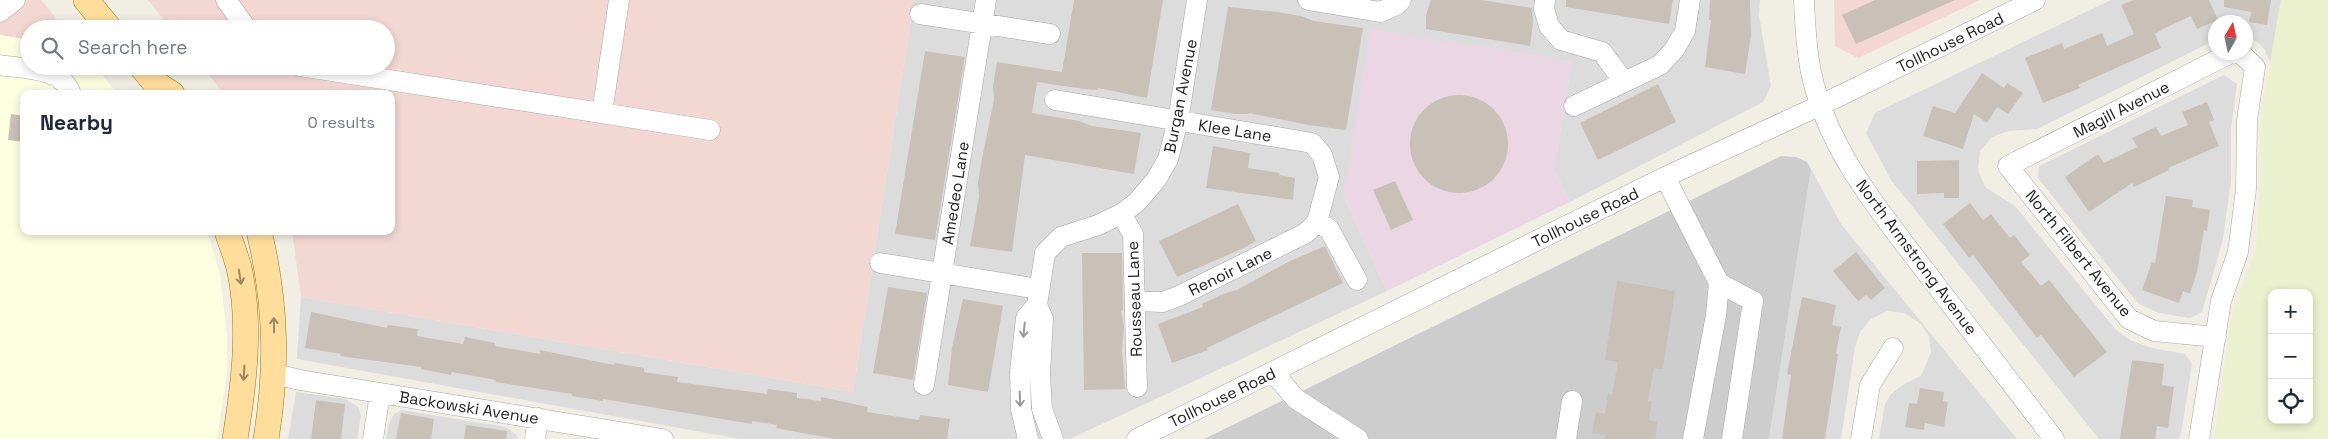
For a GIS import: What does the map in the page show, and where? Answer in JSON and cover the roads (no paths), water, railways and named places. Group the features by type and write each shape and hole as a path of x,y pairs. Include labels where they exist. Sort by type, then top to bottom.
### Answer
{"main road":[{"path":"69,0 85,20"},
{"path":"86,0 103,20"},
{"path":"106,0 123,20"},
{"path":"130,75 143,90"},
{"path":"148,75 155,83 166,90"},
{"path":"167,75 180,90"},
{"path":"228,235 240,271 246,324 244,388 235,439"},
{"path":"260,235 268,268 274,315 274,374 266,439"}],"street":[{"path":"0,12 15,0"},
{"path":"226,0 240,20"},
{"path":"602,113 619,0"},
{"name":"Amedeo Lane","path":"924,385 986,0"},
{"name":"Burgan Avenue","path":"1053,439 1042,409 1031,360 1026,318 1037,297 1045,253 1061,237 1098,225 1120,214 1136,203 1156,180 1168,159 1178,121 1197,0"},
{"path":"1308,0 1380,12 1398,4 1401,0"},
{"path":"1545,0 1544,9 1549,26 1561,40 1602,52 1624,82"},
{"path":"1574,106 1660,65 1674,50 1685,31 1690,0"},
{"name":"North Armstrong Avenue","path":"1804,0 1805,33 1810,65 1821,105 1840,149 1867,195 2054,439"},
{"name":"Tollhouse Road","path":"1137,439 1665,177 1821,105 2035,0"},
{"path":"920,14 1050,34"},
{"name":"Magill Avenue","path":"2008,166 2217,60"},
{"path":"2198,439 2221,301 2238,252 2246,189 2247,120 2255,66 2248,60"},
{"path":"0,65 20,68"},
{"path":"54,75 62,80 68,90"},
{"path":"358,75 710,130"},
{"name":"Klee Lane","path":"1055,100 1312,143 1322,154 1329,176 1317,222"},
{"name":"North Filbert Avenue","path":"2008,166 2129,319 2154,331 2216,337"},
{"path":"1665,177 1719,283 1716,315 1693,439"},
{"name":"Rousseau Lane","path":"1120,214 1133,234 1137,387"},
{"path":"1317,222 1329,229 1357,280"},
{"name":"Renoir Lane","path":"1136,301 1163,302 1179,296 1306,233 1317,222"},
{"path":"880,263 942,273 1037,297"},
{"path":"1719,283 1753,301 1732,439"},
{"path":"1861,439 1870,384 1893,348"},
{"name":"Burgan Avenue","path":"1028,439 1021,409 1031,360"},
{"path":"1273,372 1296,399 1358,439"},
{"name":"Backowski Avenue","path":"274,374 300,380 663,439"},
{"path":"373,439 380,393"},
{"path":"1566,439 1572,401"},
{"path":"534,439 538,418"}]}
